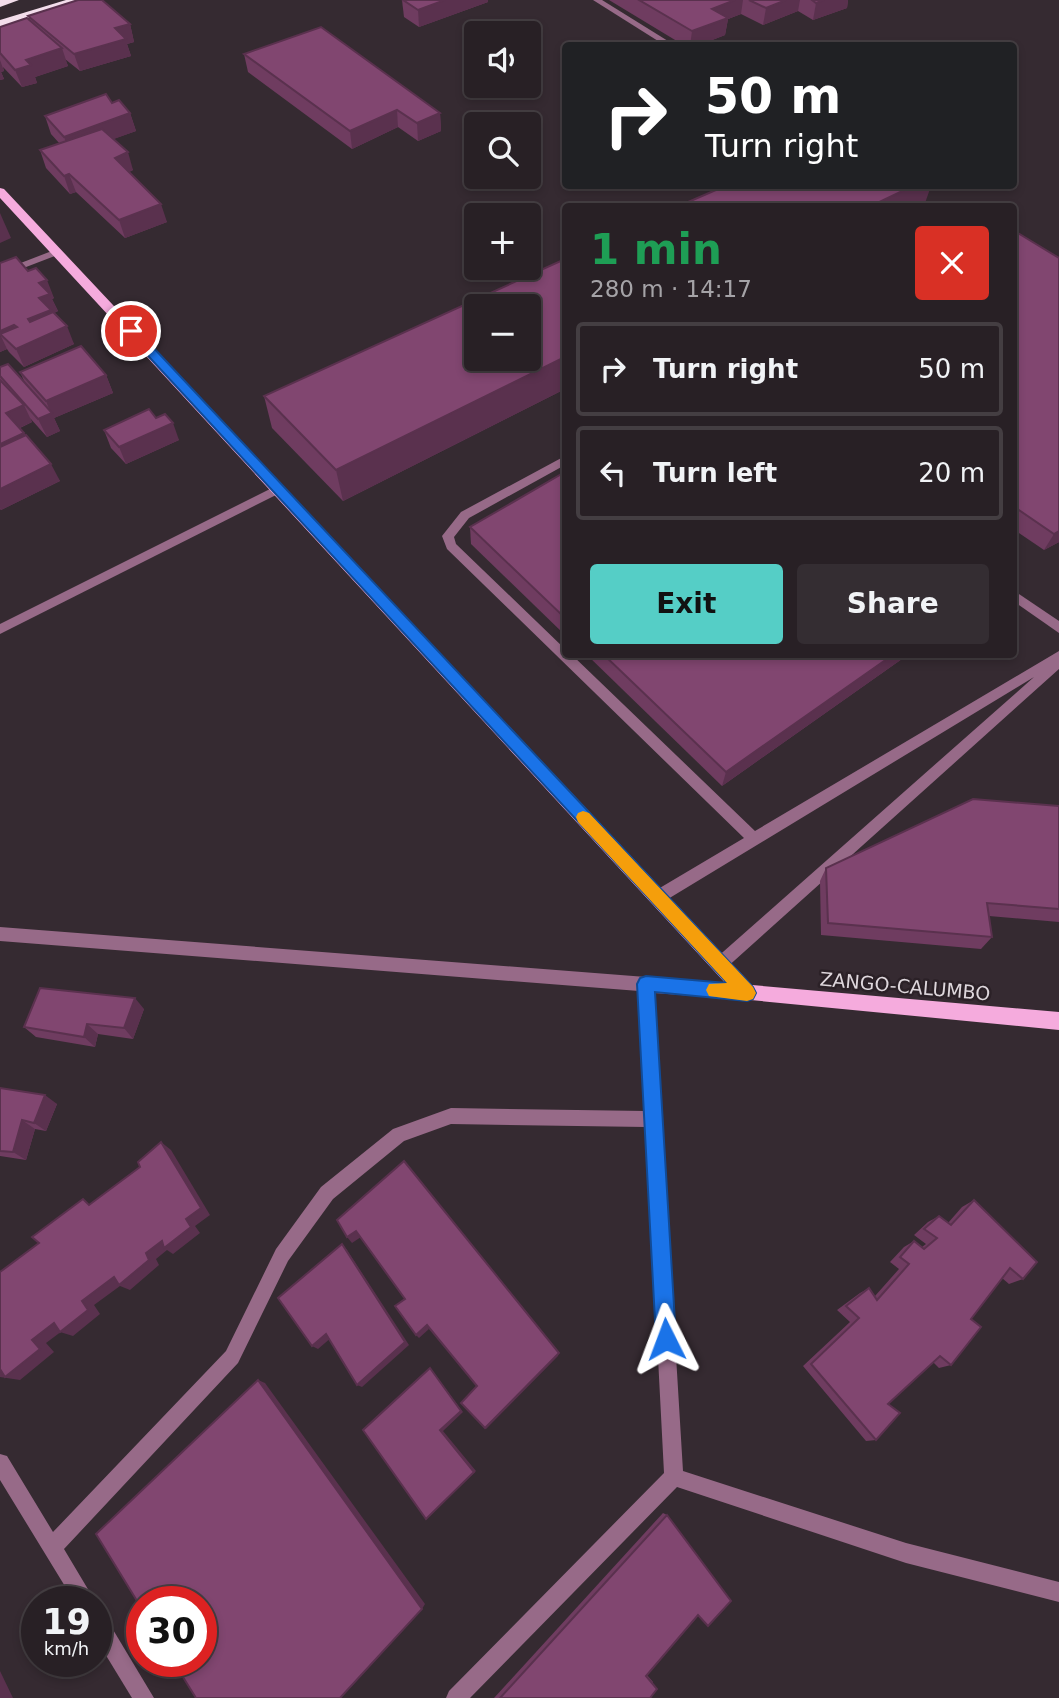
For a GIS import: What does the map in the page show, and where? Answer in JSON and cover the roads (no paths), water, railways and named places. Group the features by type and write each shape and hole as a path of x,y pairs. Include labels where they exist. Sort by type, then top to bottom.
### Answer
{"highway":[{"path":"0,4 13,0"},
{"path":"0,24 78,0"}],"main road":[{"path":"0,191 747,993"},
{"name":"ZANGO-CALUMBO","path":"747,993 1059,1021"}],"street":[{"path":"597,0 665,42"},
{"path":"0,274 57,252"},
{"path":"562,462 465,515 448,537 451,546 562,653"},
{"path":"0,629 278,489"},
{"path":"1017,597 1059,628"},
{"path":"658,897 1059,656"},
{"path":"567,658 754,839"},
{"path":"720,964 1059,662"},
{"path":"2,939 747,993"},
{"path":"456,1698 674,1477 646,984"},
{"path":"52,1547 232,1357 282,1255 327,1193 399,1135 451,1116 653,1119"},
{"path":"0,1463 76,1586"},
{"path":"674,1477 906,1553 1059,1592"},
{"path":"112,1646 144,1698"}]}
